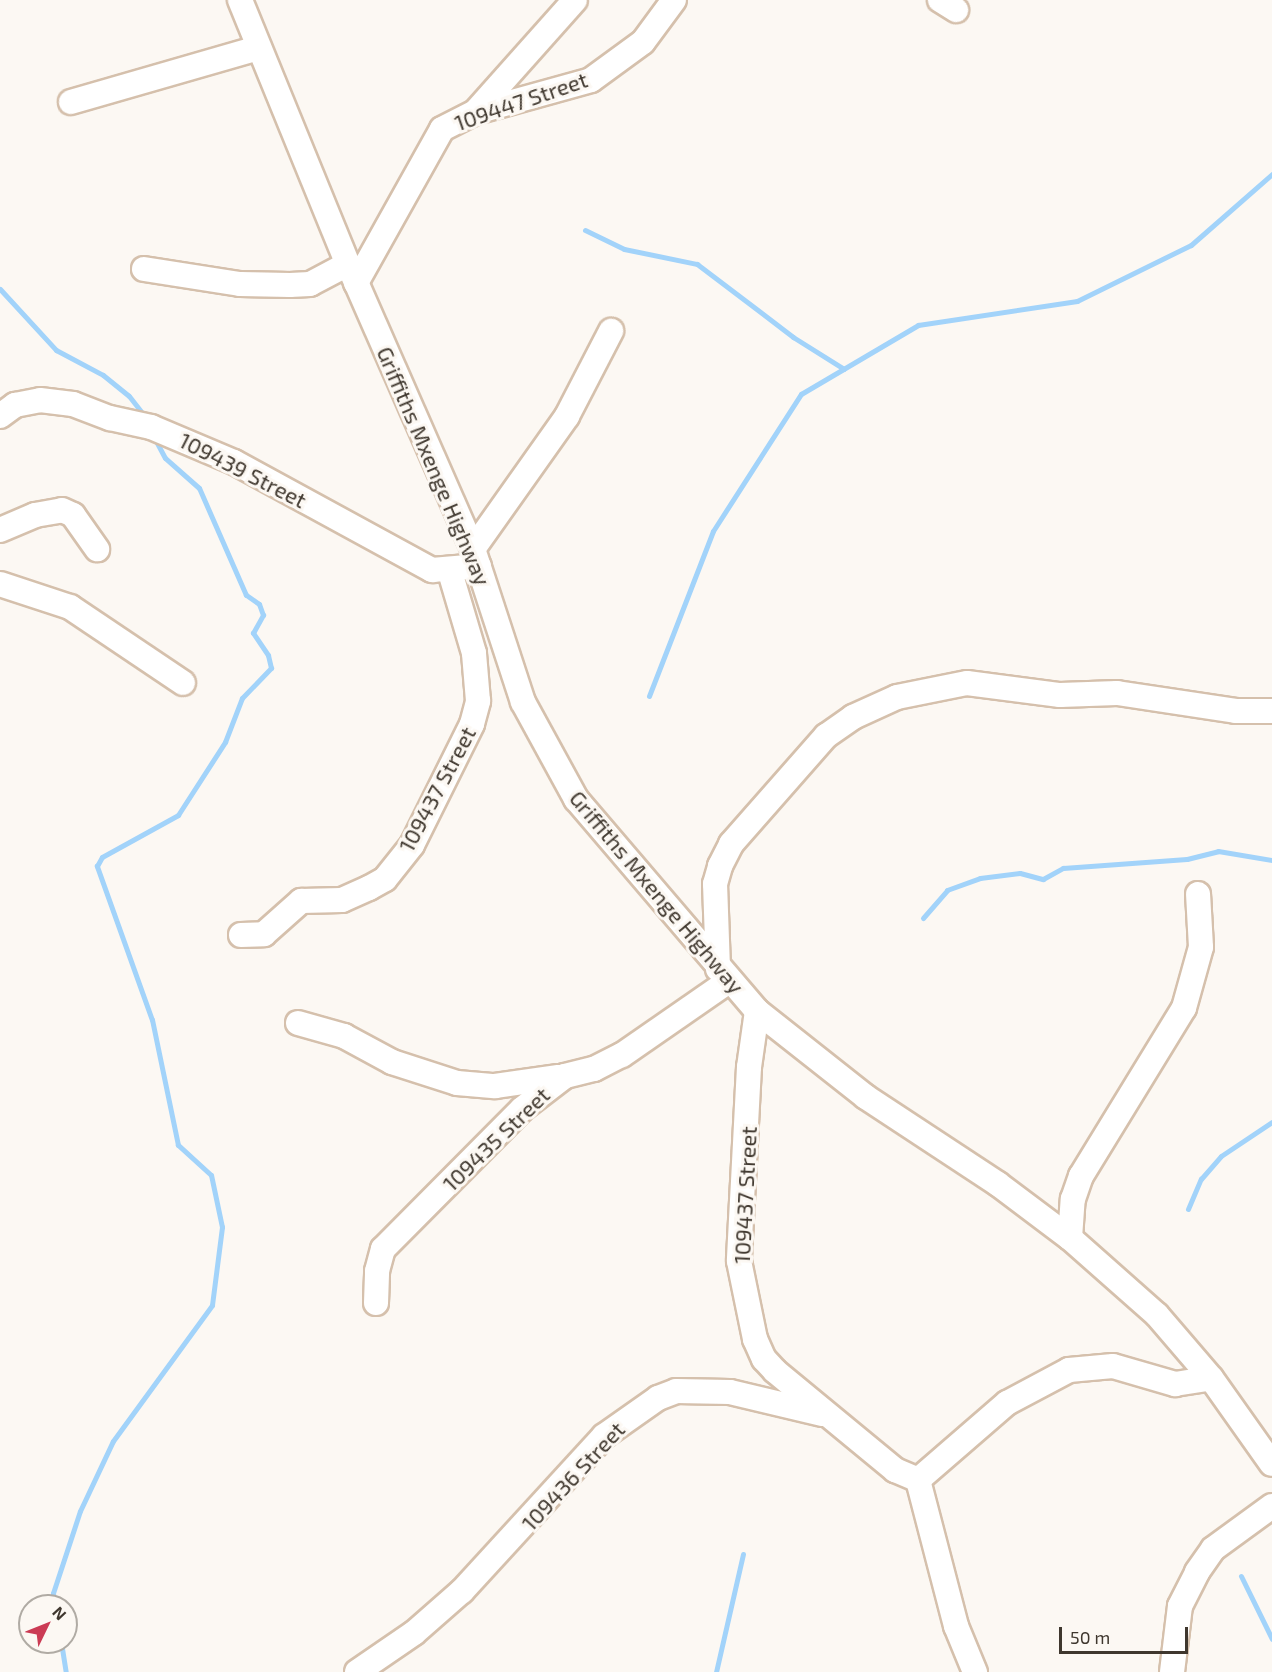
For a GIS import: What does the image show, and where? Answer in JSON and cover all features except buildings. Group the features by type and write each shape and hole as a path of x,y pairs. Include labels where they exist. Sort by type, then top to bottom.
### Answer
{"street":[{"name":"Griffiths Mxenge Highway","path":"240,0 352,273 476,558 523,702 576,799 757,1011 866,1097 998,1184 1070,1238 1157,1315 1211,1378 1272,1464"},
{"path":"476,112 575,0"},
{"name":"109447 Street","path":"352,273 442,129 476,112 591,80 643,42 674,0"},
{"path":"71,102 258,48"},
{"path":"144,269 240,284 290,285 310,284 352,273"},
{"path":"476,558 567,416 611,331"},
{"name":"109439 Street","path":"0,416 15,405 40,400 73,404 110,418 151,427 234,462 432,570 450,572 476,558"},
{"path":"0,530 34,515 62,510 73,515 97,549"},
{"name":"109437 Street","path":"241,935 264,934 301,901 342,900 369,888 385,879 412,845 472,724 478,701 474,653 450,572"},
{"path":"0,585 70,607 183,683"},
{"path":"724,975 715,884 720,866 731,844 826,736 853,717 897,697 967,683 1060,695 1117,693 1236,711 1272,711"},
{"path":"1070,1238 1073,1199 1081,1176 1184,1008 1201,947 1198,894"},
{"name":"109435 Street","path":"376,1303 376,1271 383,1249 522,1109 565,1076 594,1069 622,1055 724,975"},
{"name":"109437 Street","path":"757,1011 749,1067 739,1261 744,1291 764,1359 895,1470 918,1480"},
{"path":"298,1023 344,1036 392,1062 464,1084 495,1086 565,1076"},
{"path":"975,1672 956,1626 918,1480 1007,1403 1069,1370 1113,1366 1175,1384 1211,1378"},
{"name":"109436 Street","path":"357,1672 414,1634 462,1591 604,1436 658,1398 676,1391 730,1392 830,1416"},
{"path":"1172,1672 1180,1606 1197,1572 1213,1549 1272,1506"}],"waterway":[{"path":"649,696 713,531 801,394 918,325 1077,301 1191,245 1272,174"},
{"path":"585,230 624,249 697,264 793,337 844,369"},
{"path":"0,289 56,350 103,375 129,396 148,420"},
{"path":"53,1594 80,1511 113,1441 212,1305 222,1227 211,1175 178,1145 152,1020 97,866 102,857 178,815 225,742 242,698 271,668 268,655 253,633 263,615 259,604 246,595 199,488 165,458 154,437"},
{"path":"923,918 947,890 980,878 1020,873 1043,879 1063,868 1187,859 1218,851 1272,860"},
{"path":"1188,1209 1201,1179 1221,1156 1272,1122"},
{"path":"716,1672 743,1554"},
{"path":"1241,1576 1272,1639"},
{"path":"63,1654 66,1672"}]}
